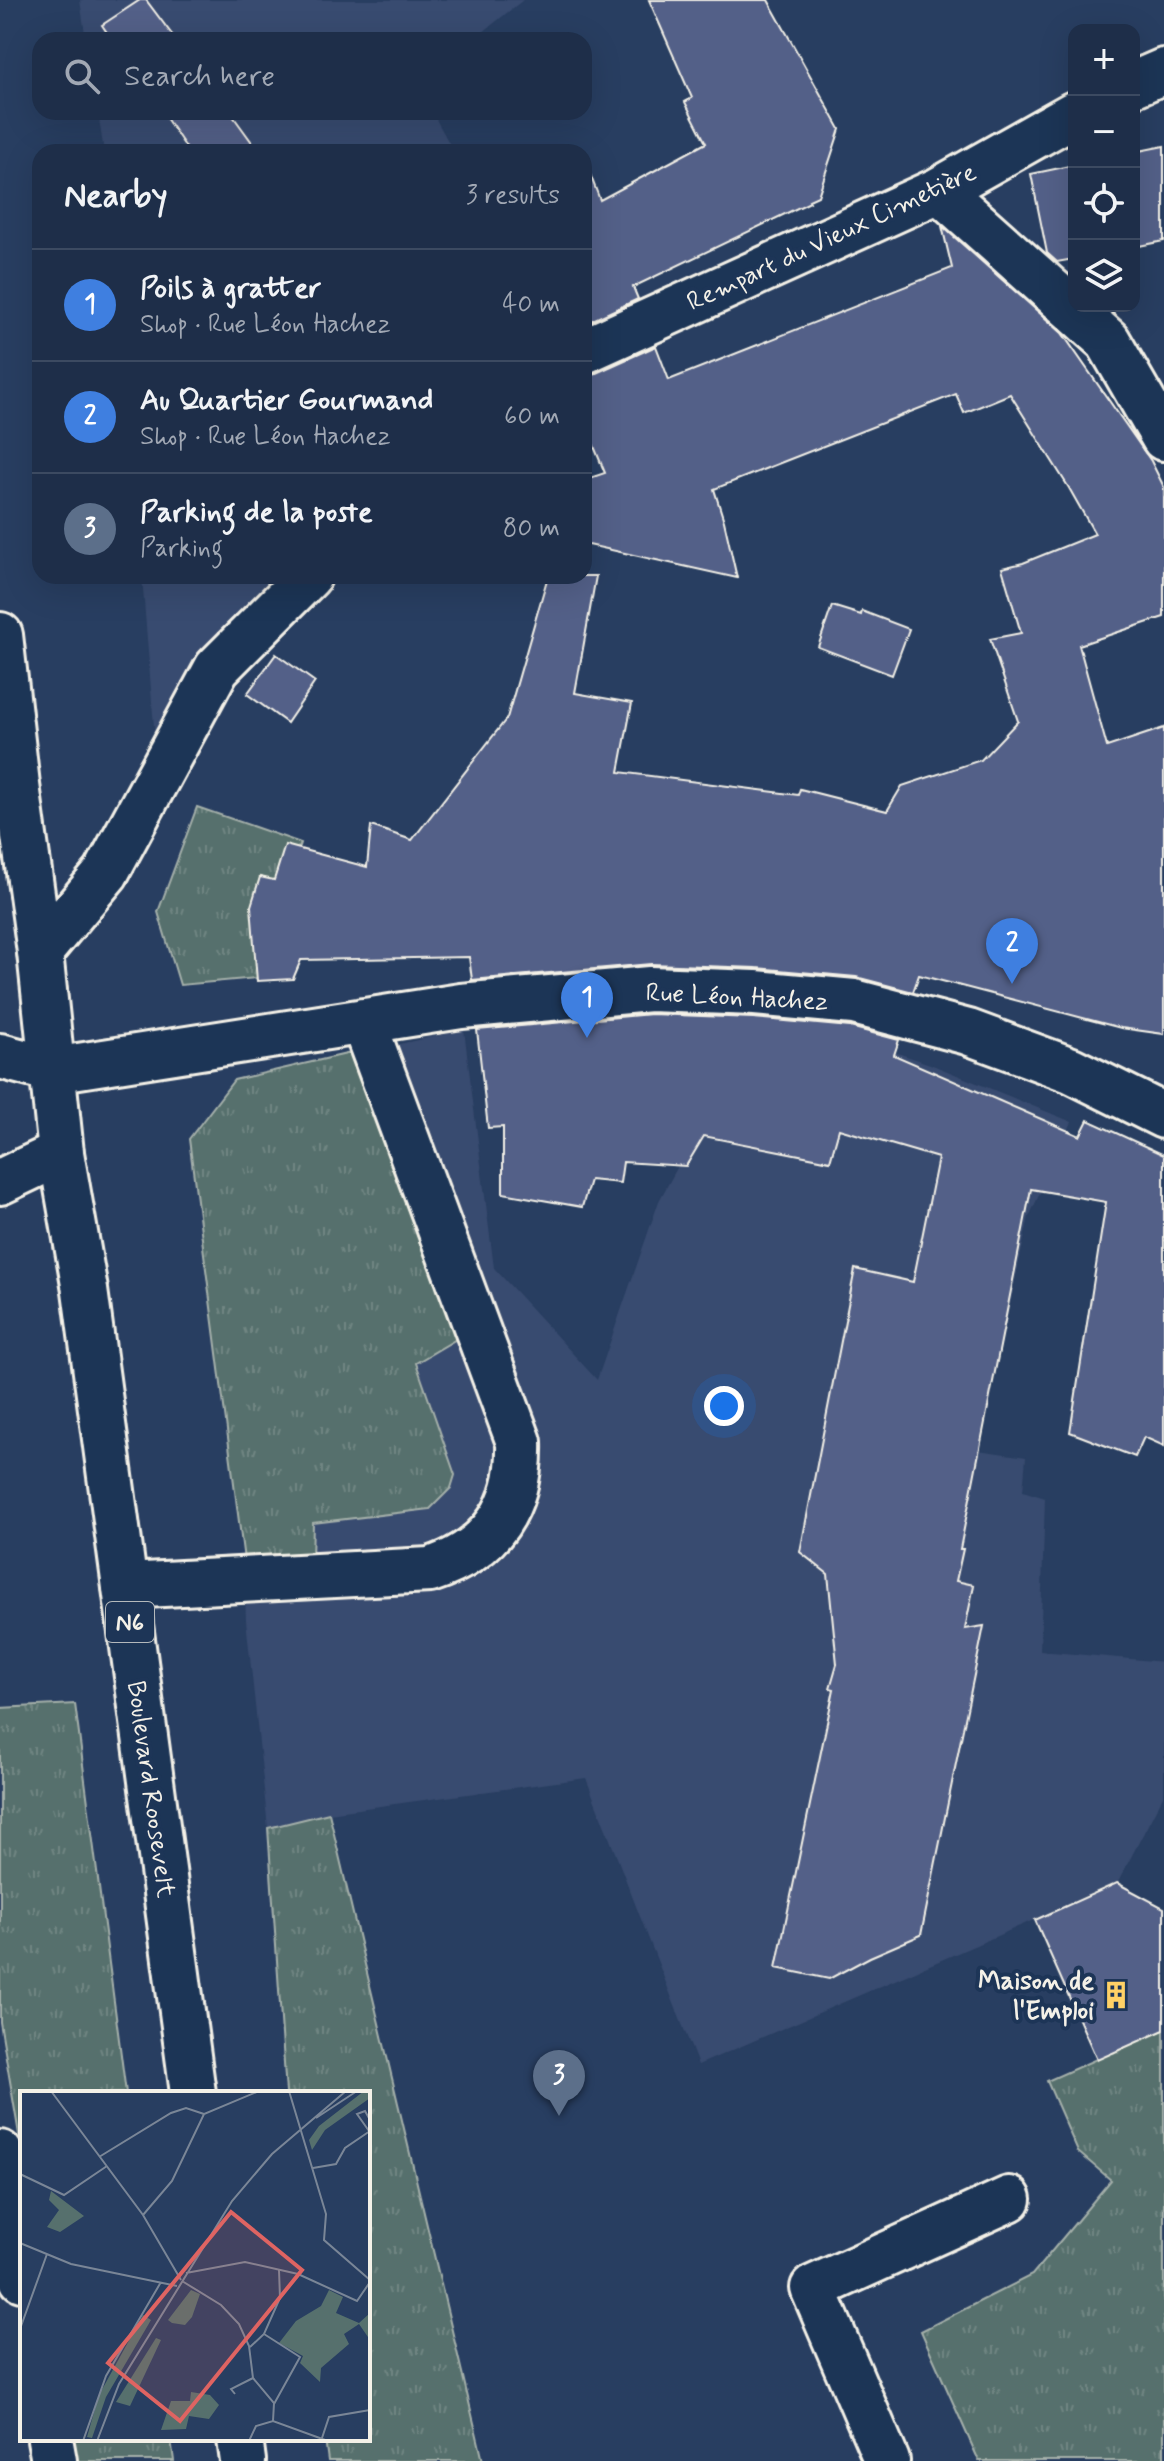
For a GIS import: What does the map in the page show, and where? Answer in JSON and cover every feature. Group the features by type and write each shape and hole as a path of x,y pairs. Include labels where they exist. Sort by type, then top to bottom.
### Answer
{"street":[{"path":"1140,81 1164,71"},
{"name":"Rempart du Vieux Cimetière","path":"592,347 939,190 1068,117"},
{"path":"939,190 1108,341 1164,438"},
{"path":"40,952 106,873 217,668 301,584"},
{"name":"N6","path":"0,635 40,952 61,1153"},
{"name":"Rue Léon Hachez","path":"53,1070 461,1006 650,989 755,993 854,1002 982,1037 1071,1070 1164,1116"},
{"path":"125,1586 430,1570 451,1563 475,1547 499,1525 511,1503 520,1468 519,1442 363,1021"},
{"path":"0,1056 53,1070"},
{"path":"0,1182 61,1153"},
{"name":"Boulevard Roosevelt","path":"61,1153 85,1290 193,2091"},
{"path":"0,2153 20,2268"},
{"path":"887,2461 813,2288 1009,2199"},
{"path":"50,2441 54,2461"},
{"path":"240,2441 243,2461"}],"shaded area":[{"path":"80,0 523,0 483,32 85,32"},
{"path":"99,120 436,120 450,144 103,144"},
{"path":"143,584 266,584 214,641 155,739"},
{"path":"733,1008 850,1037 930,1064 1072,1122 1029,1217 978,1450 1026,1457 1023,1491 1045,1498 1040,1651 1164,1662 1164,1794 1117,1884 698,2065 586,1778 329,1813 268,1828 246,1620 244,1560 189,1139 234,1080 464,1030 494,1268 597,1380 659,1201 695,1135 710,1115"}],"green space":[{"path":"197,807 301,843 269,937 269,977 180,985 158,912"},
{"path":"351,1053 458,1338 416,1363 455,1475 451,1488 430,1509 313,1523 312,1560 244,1560 189,1139 234,1080"},
{"path":"75,1704 126,2091 20,2091 20,2140 0,2022 0,1708"},
{"path":"329,1813 483,2461 328,2461 325,2441 370,2441 370,2091 286,2091 268,1828"},
{"path":"1164,2029 1164,2461 979,2461 921,2331 1032,2275 1111,2180 1078,2152 1047,2081"},
{"path":"71,2441 171,2441 174,2461 75,2461"}],"building":[{"path":"140,0 146,0 170,32 107,32 102,25"},
{"path":"649,0 768,0 840,129 818,196 633,287 638,299 592,320 592,179 600,200 706,143 685,102 692,98"},
{"path":"167,120 236,120 253,144 184,144"},
{"path":"1164,146 1164,241 1140,246 1140,168 1140,151"},
{"path":"1068,166 1068,260 1057,262 1047,253 1031,174"},
{"path":"942,226 1062,333 1151,461 1164,487 1164,617 1079,645 1107,747 1164,728 1164,1034 1121,1028 919,975 913,992 856,977 756,968 651,964 472,980 469,957 301,960 293,979 257,981 251,906 260,877 274,880 285,845 367,867 371,826 412,840 507,718 546,584 592,584 592,576 596,576 575,693 632,703 619,772 798,795 800,789 887,811 902,786 981,760 1018,721 990,639 1021,633 1002,568 1023,563 1095,534 1010,394 964,413 956,394 714,489 737,578 592,546 592,477 605,473 592,441 592,374 656,346 669,380 952,268"},
{"path":"832,606 861,615 862,611 909,629 892,675 818,647"},
{"path":"276,654 315,682 287,723 247,694"},
{"path":"651,1014 753,1018 850,1027 899,1040 894,1055 1080,1136 1088,1120 1164,1155 1164,1446 1144,1437 1135,1457 1070,1432 1106,1202 1031,1189 960,1549 963,1549 956,1581 974,1585 965,1629 984,1626 921,1935 829,1979 776,1968 837,1664 828,1574 800,1552 855,1269 913,1282 938,1158 839,1129 830,1161 704,1136 686,1166 623,1162 620,1183 590,1180 582,1207 503,1193 503,1127 488,1128 477,1030"},
{"name":"Maison de l'Emploi","path":"1117,1883 1164,1908 1164,2030 1097,2060 1035,1920"}],"place":[{"name":"Au Quartier Gourmand","path":"1012,984"},
{"name":"Poils à gratter","path":"587,1038"},
{"name":"Maison de l'Emploi","path":"1116,1995"},
{"name":"Parking de la poste","path":"559,2116"}]}
